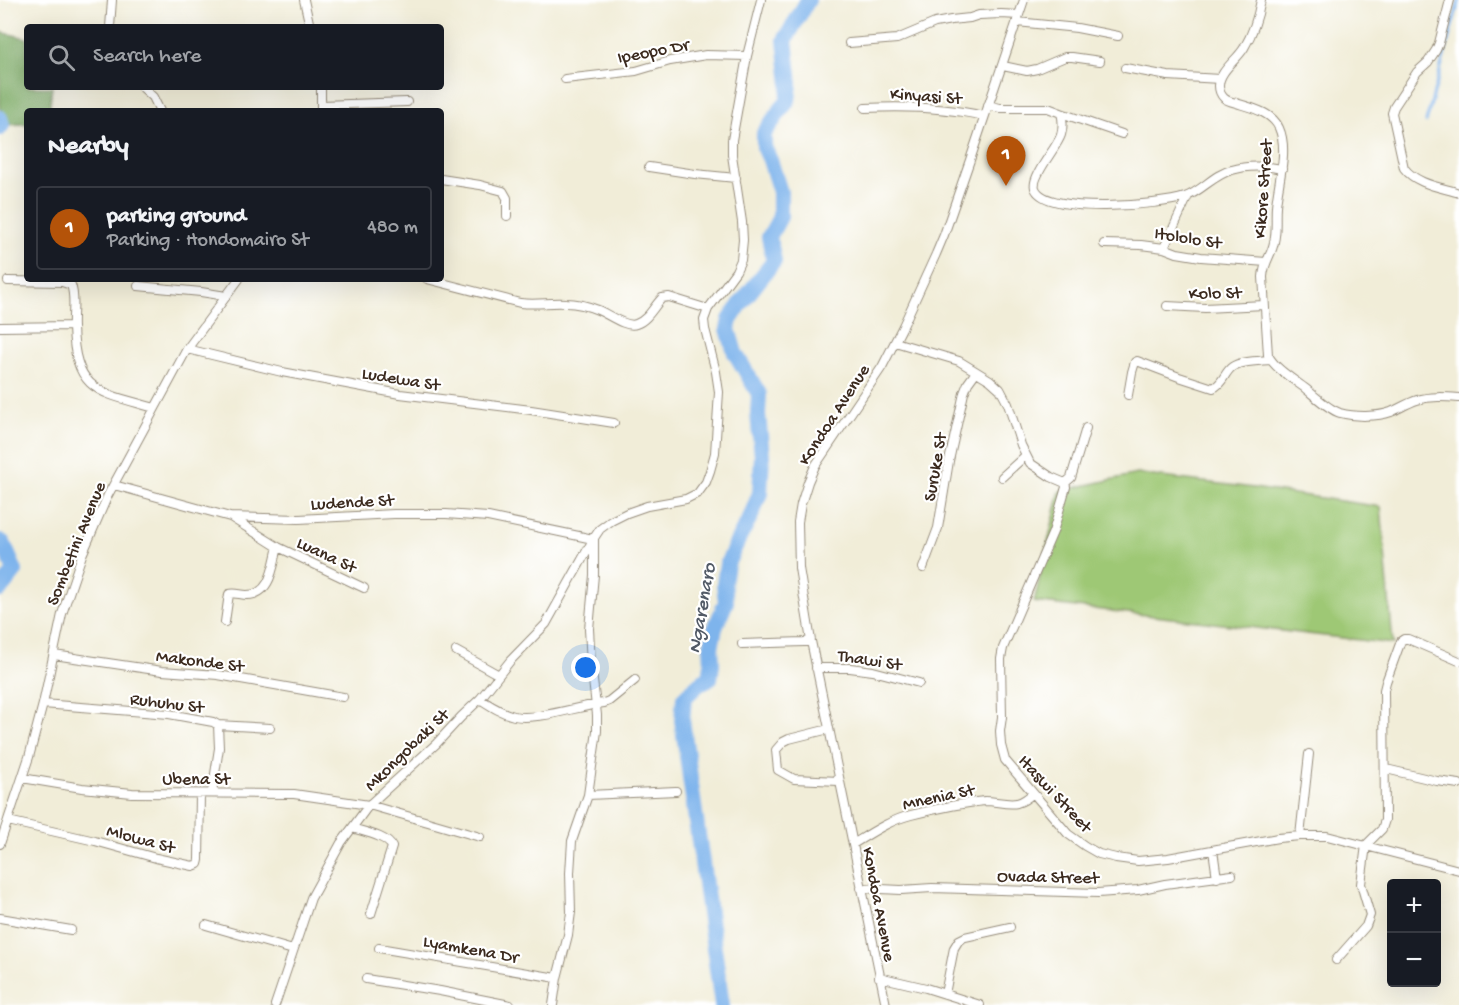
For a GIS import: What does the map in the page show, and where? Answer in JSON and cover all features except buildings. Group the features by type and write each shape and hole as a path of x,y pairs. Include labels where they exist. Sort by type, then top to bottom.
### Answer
{"street":[{"path":"110,24 112,0"},
{"path":"304,0 309,24"},
{"path":"439,282 520,303 535,305 566,303 587,306 630,325 635,325 642,320 662,298 669,297 708,309 736,271 741,260 742,222 732,155 732,140 747,56 761,0"},
{"name":"Kondoa Avenue","path":"886,1005 811,641 799,568 798,522 807,482 815,466 882,366 944,235 1024,0"},
{"path":"1125,68 1168,76 1220,80 1245,46 1256,22 1261,0"},
{"path":"1450,0 1436,50 1417,72 1392,113 1404,168 1407,172 1426,183 1459,193"},
{"path":"849,43 897,39 935,23 979,15 1001,14 1119,36"},
{"name":"Ipeopo Dr","path":"565,79 636,70 706,55 747,56"},
{"path":"1003,66 1027,71 1065,57 1100,62"},
{"name":"Kikore Street","path":"1220,80 1220,91 1223,98 1271,117 1278,125 1282,141 1282,169 1276,207 1275,242 1266,262 1263,277 1267,350 1270,360"},
{"path":"145,90 153,97 158,108"},
{"path":"321,90 321,108 406,102"},
{"path":"988,105 1000,108 1048,108 1122,134"},
{"name":"Kinyasi St","path":"865,108 917,107 954,110 984,116"},
{"path":"1061,113 1063,120 1061,135 1035,183 1036,190 1043,196 1064,203 1098,207 1177,200 1188,196 1230,170 1262,167 1282,169"},
{"path":"649,167 736,178"},
{"path":"444,179 480,184 503,191 507,198 507,216"},
{"path":"1164,248 1188,196"},
{"name":"Itololo St","path":"1104,244 1141,245 1194,256 1266,262"},
{"path":"8,281 24,281"},
{"path":"62,282 71,285 74,351 77,363 86,380 93,387 102,391 155,408"},
{"name":"Sombetini Avenue","path":"0,844 43,704 62,614 82,555 114,485 187,349 237,282"},
{"path":"138,286 226,296"},
{"name":"Kolo St","path":"1167,306 1205,308 1264,305"},
{"name":"Mkongobaki St","path":"275,1005 312,898 341,843 369,805 423,757 480,699 546,624 593,538 600,530 627,513 647,506 686,499 698,493 706,482 715,453 719,392 705,329 704,320 708,309"},
{"path":"0,327 73,326"},
{"path":"895,342 959,360 990,380 1000,389 1008,404 1025,456 1030,463 1065,483"},
{"name":"Ludewa St","path":"187,349 282,372 400,394 614,423"},
{"path":"1128,395 1132,372 1137,360 1213,388 1220,384 1235,364 1270,360 1297,383 1340,413 1367,416 1388,413 1417,400 1438,397 1459,398"},
{"name":"Suruke St","path":"923,568 938,528 949,461 964,393 976,372"},
{"name":"Itaswi Street","path":"1086,428 1071,478 1065,483 1066,487 1053,532 1000,659 1002,698 1000,731 1005,760 1068,834 1099,854 1138,861 1168,858 1278,838 1327,836 1459,870"},
{"path":"1002,477 1025,456"},
{"name":"Ludende St","path":"114,485 230,517 299,519 446,514 488,518 593,538"},
{"name":"Luana St","path":"230,517 278,547 364,588"},
{"path":"553,1005 571,912 572,841 588,795 597,731 589,629 594,575 593,538"},
{"name":"Luana St","path":"225,622 229,594 251,595 263,590 270,578 278,547"},
{"path":"1336,960 1366,926 1370,915 1361,884 1366,845 1382,829 1385,820 1384,690 1401,641 1408,639 1459,661"},
{"path":"742,644 811,641"},
{"path":"456,651 499,675"},
{"name":"Makonde St","path":"54,655 162,671 218,675 343,698"},
{"name":"Thawi St","path":"816,668 873,671 919,683"},
{"path":"480,699 504,713 516,717 531,717 609,701 635,681"},
{"name":"Ruhuhu St","path":"43,704 169,714 213,722 218,725 219,748 212,793"},
{"path":"218,725 270,728"},
{"path":"829,729 783,742 776,750 778,770 794,779 839,781"},
{"path":"1300,836 1309,754"},
{"path":"1386,769 1459,784"},
{"name":"Ubena St","path":"22,778 82,788 132,793 294,794 369,805 480,837"},
{"path":"588,795 676,791"},
{"name":"Mnenia St","path":"853,844 895,820 909,815 969,803 1020,802 1033,793"},
{"name":"Mlowa St","path":"8,821 193,866 198,864 199,860 200,794"},
{"path":"352,828 384,839 392,847 371,914"},
{"path":"1213,850 1217,878"},
{"name":"Ovada Street","path":"861,888 1098,893 1138,890 1233,875"},
{"path":"0,918 71,930"},
{"path":"206,925 293,950"},
{"path":"945,994 954,948 959,940 1010,927"},
{"name":"Lyamkena Dr","path":"380,948 557,978"},
{"path":"879,977 980,1005"},
{"path":"366,979 440,990 510,1005"}],"green space":[{"path":"0,32 24,37 24,90 52,90 49,108 24,108 24,124 0,125"},
{"path":"1137,474 1254,488 1381,507 1393,644 1034,602 1060,491"}],"waterway":[{"name":"Ngarenaro","path":"722,1005 682,720 684,698 699,684 710,678 711,647 715,628 726,602 724,584 727,564 760,493 762,456 758,414 759,394 735,353 728,329 730,320 742,302 774,261 769,237 780,217 780,192 764,147 764,133 788,100 790,84 785,40 808,0"},
{"path":"1426,122 1459,1"},
{"path":"0,118 2,125 0,128"},
{"path":"0,541 15,571 0,590"}],"place":[{"name":"parking ground","path":"1006,186"}]}
